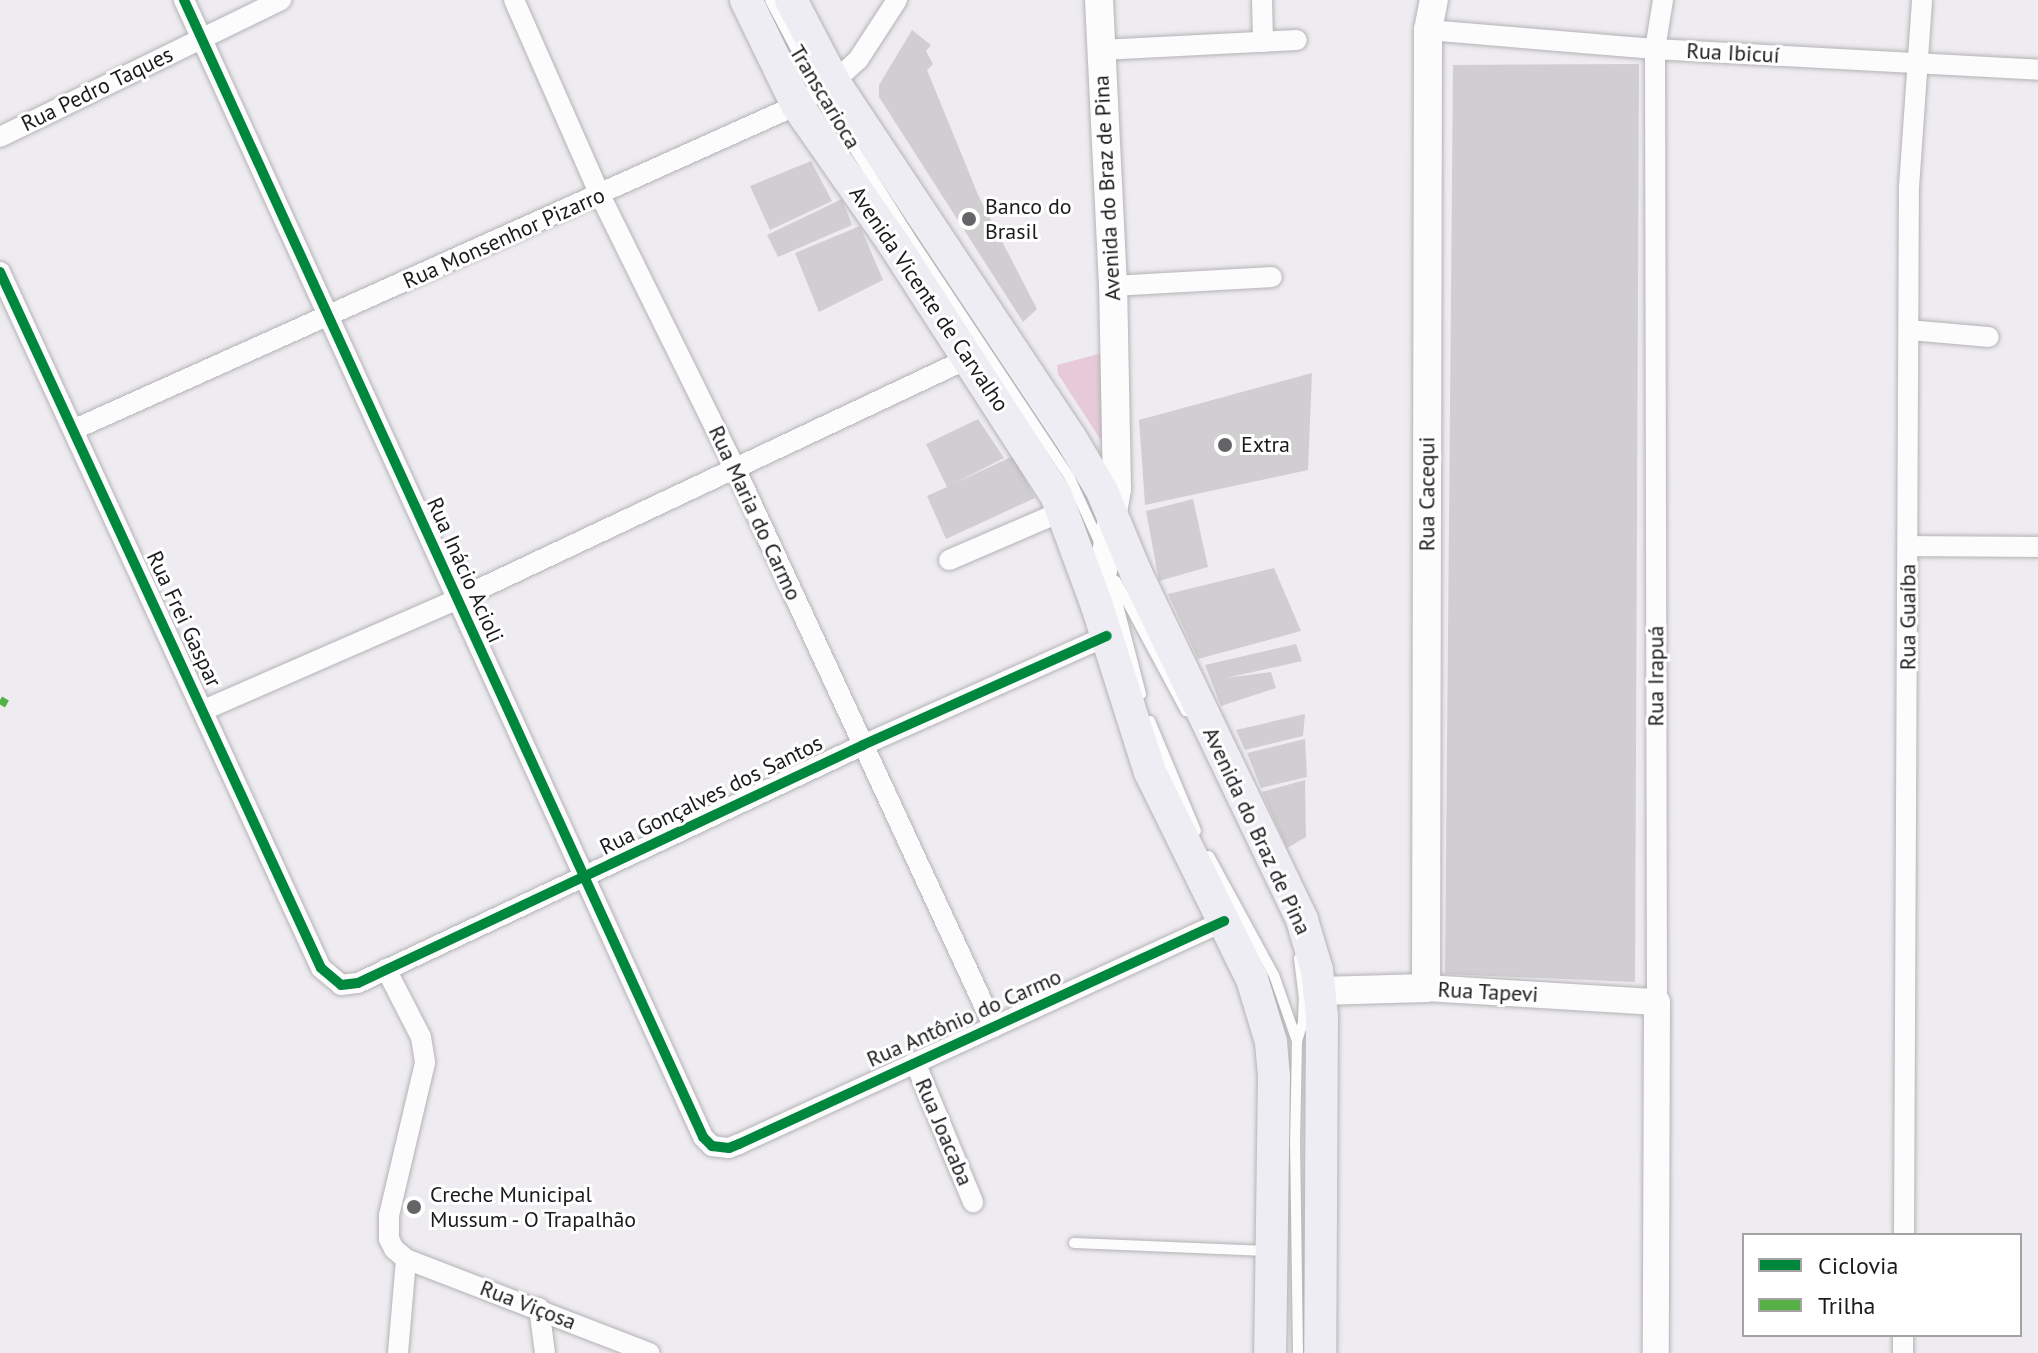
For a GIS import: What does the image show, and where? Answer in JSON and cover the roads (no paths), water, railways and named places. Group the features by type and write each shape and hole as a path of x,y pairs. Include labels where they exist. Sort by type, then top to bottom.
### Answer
{"main road":[{"name":"Avenida Vicente de Carvalho","path":"746,0 1070,437 1114,519"},
{"name":"Avenida Vicente de Carvalho","path":"791,0 817,93 969,358 1046,477 1063,511 1102,621"},
{"name":"Avenida do Braz de Pina","path":"1099,0 1113,286 1117,469 1102,621"},
{"name":"Rua Cacequi","path":"1426,988 1428,30 1434,0"},
{"name":"Avenida do Braz de Pina","path":"1114,519 1302,920 1320,991 1320,1353"},
{"path":"1102,621 1150,772 1252,979 1271,1042 1274,1076 1270,1353"},
{"name":"Rua Tapevi","path":"1320,991 1426,988"}],"street":[{"name":"Rua Inácio Acioli","path":"184,0 330,316 456,600 587,877 703,1137 719,1148"},
{"name":"Rua Pedro Taques","path":"0,137 281,0"},
{"name":"Rua Maria do Carmo","path":"514,0 600,195 735,468 994,1027"},
{"name":"Rua Monsenhor Pizarro","path":"75,429 600,195 817,93 870,45 897,0"},
{"path":"1262,0 1263,42"},
{"name":"Rua Irapuá","path":"1656,1353 1655,49 1663,0"},
{"name":"Rua Guaíba","path":"1904,1233 1909,187 1922,0"},
{"name":"Rua Ibicuí","path":"1428,30 1655,49 2038,70"},
{"path":"1101,50 1297,40"},
{"name":"Rua Frei Gaspar","path":"0,272 321,968 333,981"},
{"path":"1113,286 1272,277"},
{"path":"1909,330 1989,337"},
{"path":"204,710 456,600 969,358"},
{"path":"949,560 1063,511"},
{"path":"1909,546 2038,547"},
{"name":"Rua Gonçalves dos Santos","path":"333,981 350,985 587,877 863,745 1102,621"},
{"name":"Rua Antônio do Carmo","path":"719,1148 739,1144 1224,921"},
{"path":"386,969 421,1037 425,1052 423,1076 402,1151 388,1229 394,1249 406,1259 398,1353"},
{"name":"Rua Tapevi","path":"1426,988 1657,1002"},
{"name":"Rua Joacaba","path":"915,1062 973,1202"},
{"name":"Rua Viçosa","path":"406,1259 650,1353"},
{"path":"539,1308 545,1353"}],"lane":[{"name":"Transcarioca","path":"770,0 817,93 973,336 1069,476 1087,510 1107,561 1194,727"},
{"name":"Transcarioca","path":"1107,561 1143,700 1161,749 1203,846 1274,975 1297,1041"},
{"path":"1207,752 1283,910"},
{"name":"Transcarioca","path":"1297,949 1304,999 1303,1022 1297,1041 1298,1353"},
{"path":"1074,1243 1270,1251"}],"place":[{"name":"Banco do Brasil","path":"969,219"},
{"name":"Extra","path":"1225,445"},
{"name":"Creche Municipal Mussum - O Trapalhão","path":"414,1207"}]}
